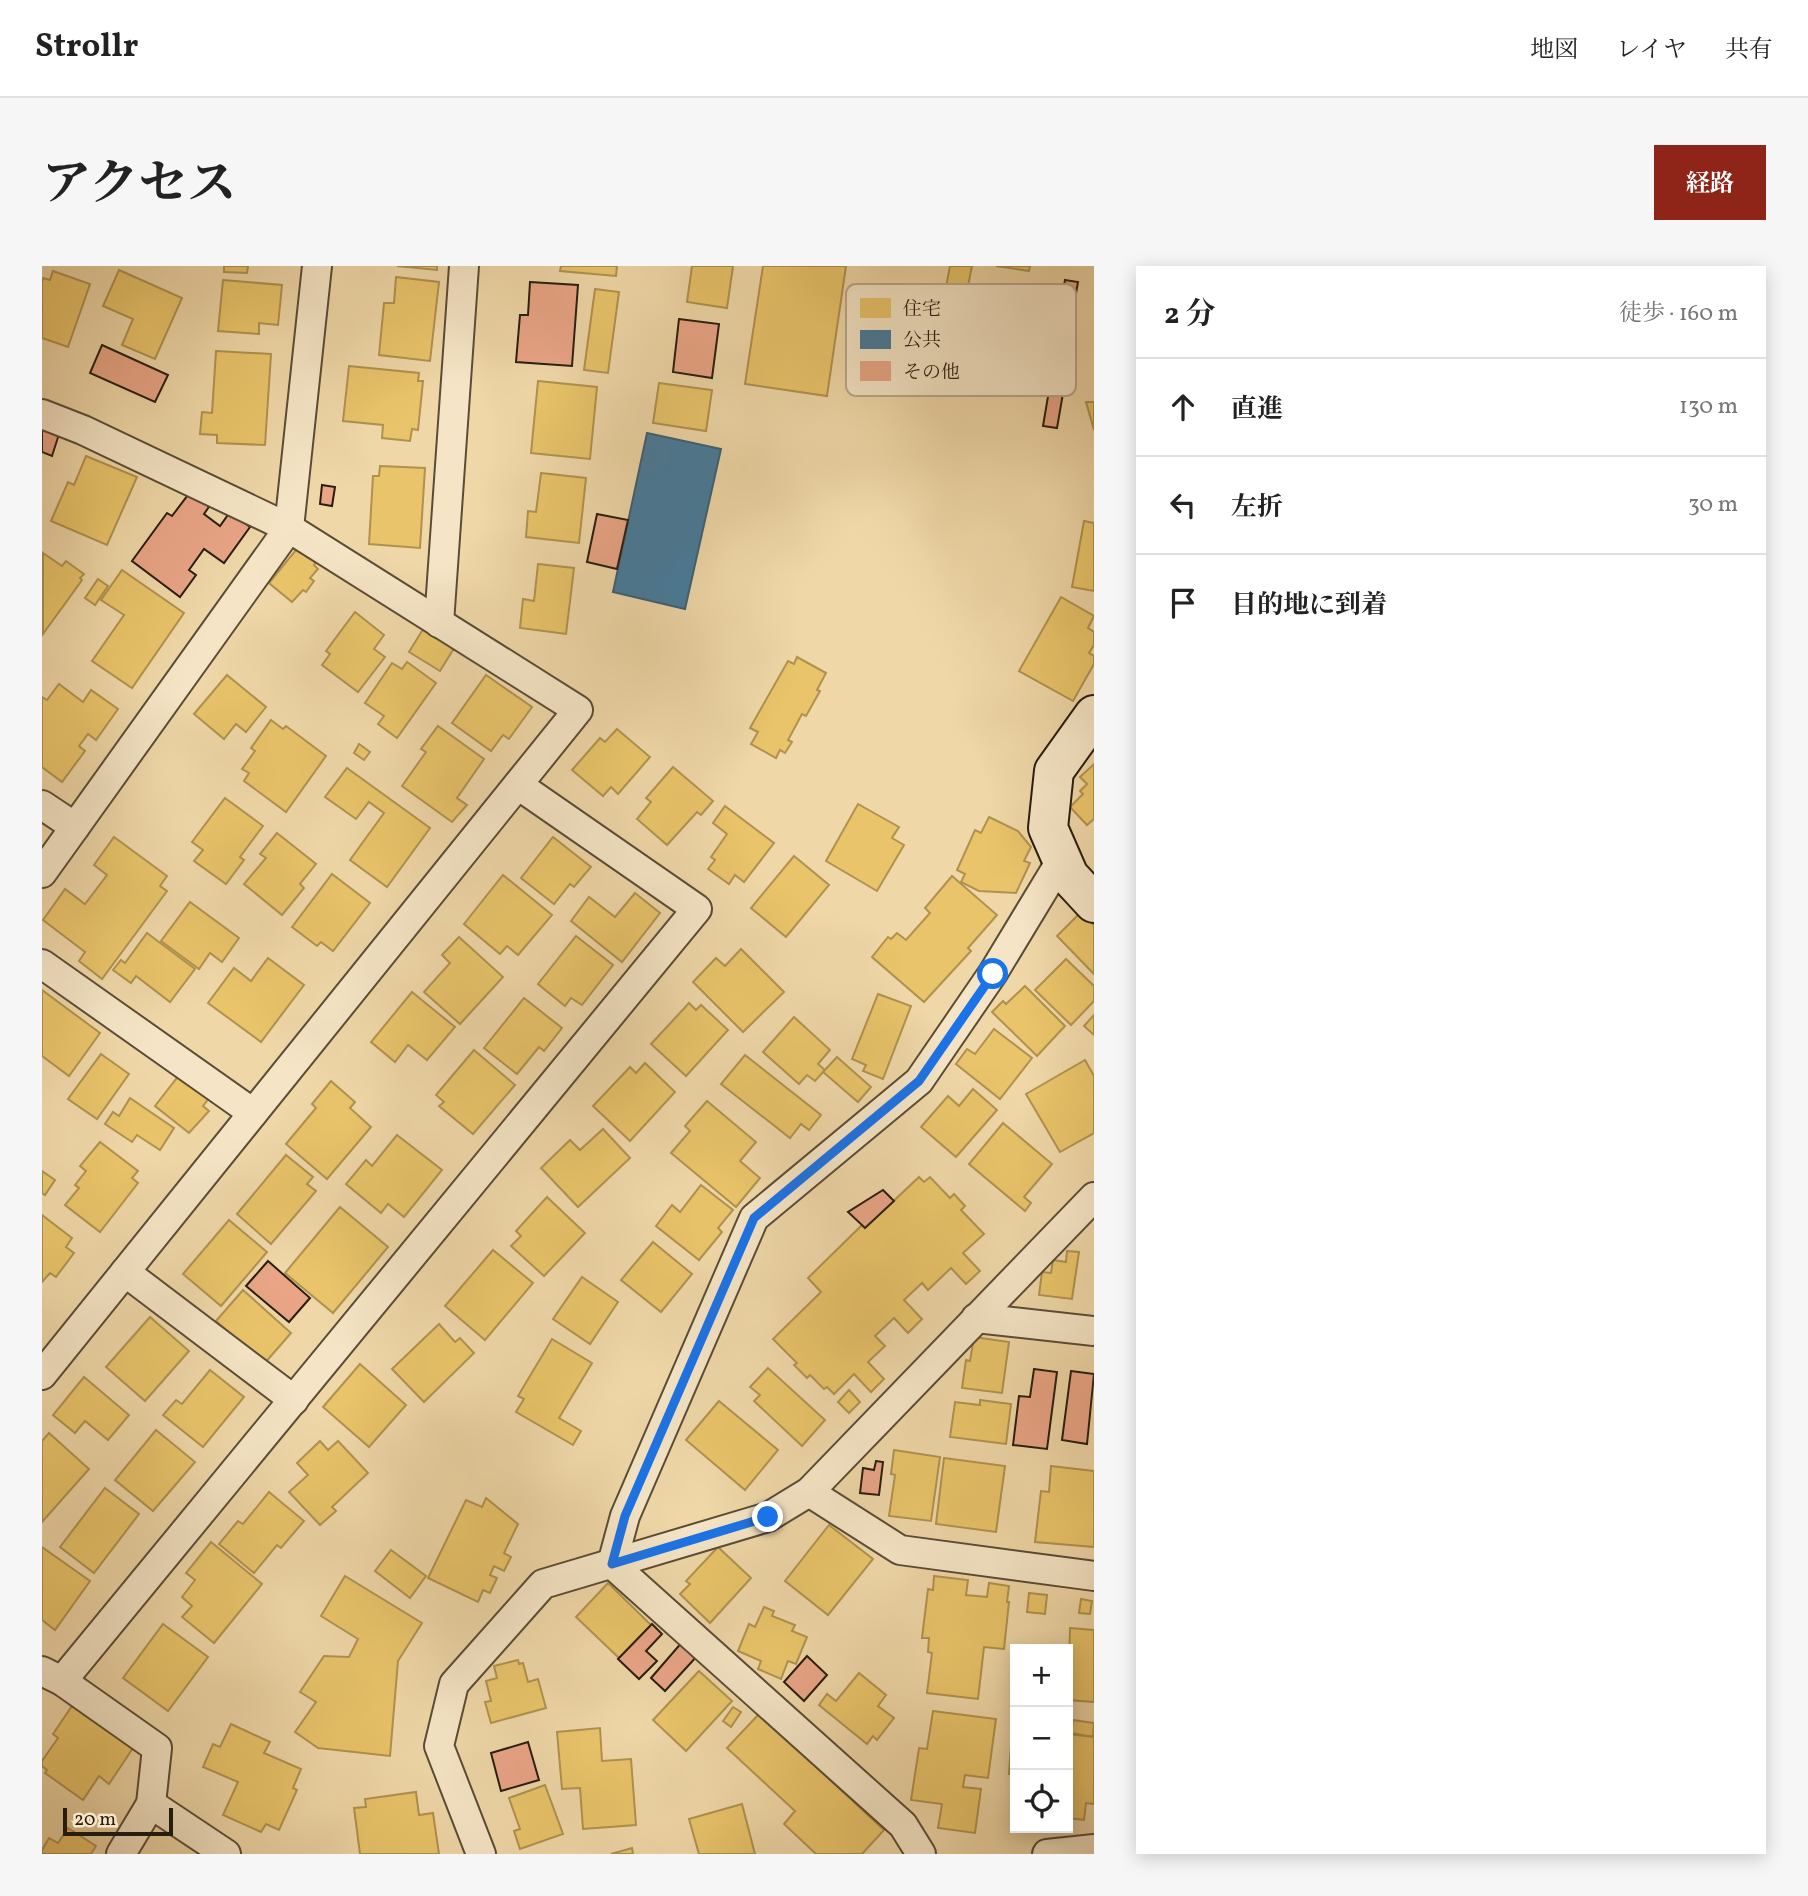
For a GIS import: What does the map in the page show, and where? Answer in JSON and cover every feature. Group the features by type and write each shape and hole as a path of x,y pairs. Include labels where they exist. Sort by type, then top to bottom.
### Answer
{"street":[{"path":"42,873 289,528 317,266"},
{"path":"439,623 464,266"},
{"path":"42,414 83,430 289,528 578,710 42,1375"},
{"path":"1094,715 1055,771 1048,828 1069,876 1094,903"},
{"path":"121,1854 152,1804 157,1748 52,1676 294,1400 697,909 518,785"},
{"path":"42,805 75,827"},
{"path":"612,1564 625,1516 754,1218 919,1081 993,974 1062,859"},
{"path":"42,964 253,1113"},
{"path":"481,1854 439,1746 454,1684 543,1584 768,1517 809,1492 1094,1198"},
{"path":"125,1272 294,1400"},
{"path":"976,1318 1094,1331"},
{"path":"809,1492 900,1550 1094,1576"},
{"path":"612,1564 903,1825 921,1854"},
{"path":"152,1804 226,1854"},
{"path":"1047,1854 1094,1849"}],"building: 住宅":[{"path":"224,266 248,266 247,273 224,272"},
{"path":"397,266 437,266 437,270"},
{"path":"561,266 617,266 616,276 560,271"},
{"path":"692,266 733,266 727,308 687,302"},
{"path":"763,266 846,266 827,396 745,384"},
{"path":"950,266 972,266 968,284 947,284"},
{"path":"996,266 1030,266 1029,271"},
{"path":"119,270 182,298 155,359 122,345 133,319 103,306"},
{"path":"53,271 90,284 68,347 42,338 42,282 43,278 50,280"},
{"path":"396,277 439,282 430,361 379,355 384,303 394,303"},
{"path":"223,280 282,285 278,325 259,323 259,334 218,331"},
{"path":"595,289 619,292 608,373 584,370"},
{"path":"216,351 271,354 265,445 217,443 217,435 200,434 202,412 212,413"},
{"path":"349,366 419,373 418,381 423,381 418,430 412,429 410,441 382,438 383,425 343,421"},
{"path":"538,381 597,387 590,459 531,453"},
{"path":"659,383 712,390 706,431 653,423"},
{"path":"1086,402 1094,402 1094,430"},
{"path":"86,456 137,477 107,545 51,521 68,482 74,485"},
{"path":"380,466 425,468 420,548 369,544 373,476 379,476"},
{"path":"541,473 586,478 579,543 526,537 528,511 536,512"},
{"path":"1084,521 1094,523 1094,591 1072,587"},
{"path":"300,545 318,560 314,565 318,569 310,578 314,581 306,592 303,590 292,602 269,583"},
{"path":"43,553 62,566 66,561 84,574 43,634"},
{"path":"538,564 574,568 566,634 520,628 523,599 534,601"},
{"path":"122,570 184,613 132,688 92,661 124,615 101,600"},
{"path":"98,579 108,586 95,605 85,598"},
{"path":"1061,597 1094,616 1088,628 1094,632 1094,645 1089,653 1094,656 1094,664 1073,701 1019,671"},
{"path":"355,612 384,635 374,649 385,657 358,692 322,665 330,654 326,651"},
{"path":"425,626 456,645 440,671 409,652"},
{"path":"797,657 826,673 817,690 820,691 806,716 802,714 788,740 792,742 785,753 780,750 776,758 751,744 758,732 750,728 788,661 794,664"},
{"path":"407,662 436,683 397,738 378,724 384,716 365,703 392,663 402,669"},
{"path":"227,675 266,707 246,732 236,724 224,739 194,714"},
{"path":"486,675 532,707 509,739 503,735 491,751 452,723"},
{"path":"59,684 83,702 91,690 118,709 96,740 88,734 79,746 85,751 62,782 42,767 42,697 47,700"},
{"path":"271,720 283,729 286,726 326,756 286,812 244,781 249,773 242,769 255,751 251,748"},
{"path":"438,726 484,759 457,798 467,805 452,822 402,786 426,752 421,749"},
{"path":"617,729 650,757 618,794 611,787 603,796 572,770 600,738 605,742"},
{"path":"359,744 370,752 364,760 354,753"},
{"path":"1094,764 1094,819 1087,825 1070,807 1083,794 1080,791 1087,784 1080,777"},
{"path":"673,767 713,801 701,815 697,812 667,845 637,819 651,802 646,798"},
{"path":"347,768 430,828 387,887 350,860 384,813 369,802 356,819 325,797"},
{"path":"225,798 263,826 240,857 244,860 226,884 194,861 203,850 192,842"},
{"path":"858,804 899,827 892,838 904,845 877,891 826,861"},
{"path":"725,806 774,843 744,882 735,875 729,884 708,869 715,860 711,857 727,834 713,823"},
{"path":"989,817 1018,831 1031,847 1024,861 1030,863 1016,893 979,891 961,882 965,874 957,870 975,830 981,833"},
{"path":"277,833 316,864 300,884 304,888 282,915 244,884 266,858 260,854"},
{"path":"114,837 167,876 160,886 167,891 102,979 79,961 85,952 43,920 65,889 85,904 107,875 94,865"},
{"path":"553,837 591,867 574,887 570,884 554,904 521,878"},
{"path":"794,856 829,885 786,937 751,908"},
{"path":"332,874 370,903 333,951 321,942 317,946 292,927"},
{"path":"503,875 552,915 518,955 507,946 500,954 464,924"},
{"path":"952,876 997,915 968,948 971,951 924,1002 872,957 888,937 891,939 897,933 906,940 930,913 925,908"},
{"path":"635,893 660,913 622,962 571,921 589,897 615,917"},
{"path":"190,902 239,938 222,962 210,953 199,969 161,941"},
{"path":"1081,912 1094,925 1094,974 1057,936"},
{"path":"147,933 195,969 170,1002 136,976 131,983 113,970 121,960 125,963"},
{"path":"576,936 613,965 582,1005 571,998 565,1006 538,984"},
{"path":"459,937 503,977 460,1024 424,992 450,963 442,955"},
{"path":"741,949 784,992 743,1032 693,982 716,958 725,966"},
{"path":"268,958 304,985 261,1042 208,1003 234,968 251,981"},
{"path":"1066,959 1094,986 1094,1001 1071,1025 1035,990"},
{"path":"1025,986 1065,1026 1037,1056 992,1012 1003,1001 1006,1004"},
{"path":"42,990 100,1033 69,1076 42,1056"},
{"path":"412,992 455,1027 427,1060 408,1045 395,1062 371,1042"},
{"path":"878,994 911,1006 883,1079 863,1071 866,1065 852,1059"},
{"path":"524,998 562,1028 544,1051 539,1047 517,1074 484,1048"},
{"path":"689,1003 696,1010 701,1005 728,1030 686,1076 651,1044"},
{"path":"1094,1015 1094,1035 1084,1026"},
{"path":"794,1017 830,1050 818,1064 825,1070 815,1081 807,1075 799,1084 763,1052"},
{"path":"994,1029 1032,1058 1000,1099 956,1064 967,1049 975,1054"},
{"path":"474,1050 515,1085 473,1134 439,1106 444,1102 436,1095"},
{"path":"101,1054 129,1074 97,1119 68,1099"},
{"path":"745,1055 821,1115 809,1130 801,1124 790,1138 721,1084"},
{"path":"837,1057 871,1087 858,1102 823,1072"},
{"path":"1085,1060 1094,1076 1094,1133 1060,1152 1026,1094"},
{"path":"645,1063 675,1092 630,1141 593,1106 630,1067 636,1073"},
{"path":"180,1074 210,1097 203,1106 209,1111 189,1133 155,1106"},
{"path":"331,1081 355,1102 350,1108 371,1127 327,1179 286,1144 316,1108 312,1104"},
{"path":"973,1089 997,1110 956,1157 921,1127 948,1096 959,1106"},
{"path":"130,1098 174,1128 160,1150 137,1135 132,1142 105,1124 113,1112 119,1116"},
{"path":"707,1101 756,1142 740,1161 760,1178 736,1207 671,1153 690,1131 685,1126"},
{"path":"1003,1123 1052,1164 1024,1197 1031,1203 1025,1211 969,1164"},
{"path":"603,1129 630,1158 578,1207 541,1168 570,1140 580,1150"},
{"path":"397,1135 442,1170 404,1217 388,1204 381,1213 346,1184 366,1160 372,1166"},
{"path":"100,1142 138,1171 132,1178 138,1183 100,1232 65,1205 79,1188 75,1185 86,1171 80,1166"},
{"path":"286,1155 313,1177 307,1184 316,1191 271,1244 237,1214"},
{"path":"42,1171 55,1180 45,1195 42,1193"},
{"path":"919,1177 924,1182 930,1177 950,1198 954,1194 965,1206 961,1210 984,1234 963,1253 980,1271 966,1284 951,1268 928,1290 922,1283 904,1300 922,1319 908,1333 894,1318 875,1336 885,1346 868,1362 884,1379 871,1392 854,1374 834,1394 827,1387 824,1389 810,1375 807,1378 794,1365 797,1363 773,1339 821,1292 808,1278 862,1225 865,1228"},
{"path":"701,1185 733,1210 718,1228 722,1232 699,1260 656,1226 672,1205 680,1212"},
{"path":"547,1197 585,1233 544,1276 511,1246 521,1236 516,1231"},
{"path":"340,1207 388,1247 333,1313 285,1273"},
{"path":"42,1215 72,1238 66,1247 74,1253 56,1277 50,1273 42,1282"},
{"path":"229,1220 267,1252 221,1306 183,1274"},
{"path":"653,1242 692,1274 661,1312 621,1280"},
{"path":"493,1250 533,1283 485,1340 445,1306"},
{"path":"1067,1251 1079,1252 1072,1299 1039,1295 1042,1272 1051,1273 1053,1260 1066,1262"},
{"path":"582,1277 618,1302 590,1344 553,1319"},
{"path":"243,1290 291,1333 264,1364 216,1321"},
{"path":"150,1317 189,1351 145,1401 106,1367"},
{"path":"439,1324 455,1342 460,1338 474,1353 424,1402 392,1369"},
{"path":"974,1337 1009,1342 1002,1393 962,1388 966,1360 970,1361"},
{"path":"552,1339 592,1363 559,1418 581,1431 573,1445 516,1412 524,1399 518,1396"},
{"path":"360,1364 406,1405 369,1447 323,1407"},
{"path":"768,1368 825,1420 802,1446 754,1401 760,1395 750,1387"},
{"path":"210,1370 244,1397 203,1447 163,1415 176,1400 182,1404"},
{"path":"84,1377 129,1415 108,1440 85,1421 75,1433 53,1415"},
{"path":"849,1390 860,1402 849,1413 838,1402"},
{"path":"980,1400 1011,1404 1006,1444 950,1437 955,1402 980,1405"},
{"path":"719,1401 778,1450 745,1490 686,1440"},
{"path":"156,1430 195,1462 153,1511 115,1480"},
{"path":"49,1433 89,1469 42,1522 42,1441"},
{"path":"320,1441 328,1450 338,1441 368,1473 332,1507 336,1511 320,1525 289,1492 308,1475 297,1463"},
{"path":"894,1450 940,1457 931,1521 889,1516 895,1475 891,1474"},
{"path":"944,1458 1005,1466 996,1532 936,1524"},
{"path":"1051,1466 1094,1471 1094,1547 1035,1542 1041,1491 1049,1492"},
{"path":"105,1488 139,1514 94,1573 60,1547"},
{"path":"269,1492 304,1521 281,1548 277,1545 254,1573 219,1544 238,1521 243,1524"},
{"path":"486,1498 518,1524 504,1553 511,1557 504,1571 494,1566 490,1575 497,1578 490,1593 483,1590 478,1602 428,1578 466,1500 482,1507"},
{"path":"829,1525 873,1559 828,1615 785,1581"},
{"path":"211,1542 262,1584 214,1643 182,1617 192,1606 182,1597 195,1580 186,1573"},
{"path":"42,1547 90,1581 55,1630 42,1620"},
{"path":"718,1547 751,1578 710,1623 680,1594 690,1584 686,1581"},
{"path":"391,1550 426,1576 410,1598 375,1571"},
{"path":"345,1576 422,1623 398,1661 390,1756 318,1748 295,1732 316,1702 300,1692 324,1656 349,1657 358,1639 321,1616"},
{"path":"934,1576 968,1580 966,1595 987,1597 989,1583 1009,1586 1004,1649 984,1647 978,1699 927,1693 932,1653 928,1652 929,1638 922,1638 928,1589 933,1590"},
{"path":"608,1583 651,1625 619,1658 576,1617"},
{"path":"1029,1593 1047,1595 1045,1614 1027,1612"},
{"path":"1081,1599 1092,1601 1090,1614 1079,1613"},
{"path":"764,1607 774,1611 772,1616 795,1625 792,1631 807,1637 796,1664 788,1661 781,1679 758,1669 761,1661 738,1651 749,1624 755,1627"},
{"path":"163,1624 208,1657 168,1711 123,1678"},
{"path":"1070,1628 1094,1630 1094,1702 1073,1700 1073,1644 1070,1644"},
{"path":"518,1660 519,1664 523,1663 528,1682 538,1679 546,1708 491,1723 485,1702 491,1701 486,1681 497,1678 494,1666"},
{"path":"699,1671 732,1701 686,1751 653,1720"},
{"path":"859,1673 886,1695 878,1706 894,1718 877,1740 873,1736 867,1744 819,1705 827,1694 836,1701"},
{"path":"72,1706 133,1748 109,1784 99,1776 83,1800 45,1773 47,1770 42,1766 42,1761 58,1738 53,1734"},
{"path":"733,1707 741,1712 731,1727 723,1721"},
{"path":"933,1711 996,1719 988,1778 965,1775 963,1787 981,1789 975,1833 938,1828 942,1804 911,1800 919,1748 927,1749"},
{"path":"759,1714 884,1830 862,1854 816,1854 784,1824 795,1811 727,1748"},
{"path":"1073,1720 1094,1723 1093,1737 1073,1733"},
{"path":"231,1724 270,1742 264,1753 301,1769 293,1788 297,1790 279,1830 266,1824 261,1832 223,1815 238,1782 203,1767 213,1744 220,1747"},
{"path":"600,1728 602,1761 631,1759 636,1825 583,1829 580,1788 562,1789 557,1732"},
{"path":"1073,1735 1094,1737 1094,1804 1086,1803 1084,1820 1073,1819"},
{"path":"545,1785 563,1834 520,1849 514,1831 520,1829 509,1798"},
{"path":"416,1792 419,1815 433,1813 439,1854 360,1854 354,1808 366,1807 365,1799"},
{"path":"742,1804 755,1854 699,1854 689,1819"},
{"path":"68,1828 96,1846 91,1854 42,1854 49,1838 58,1843"},
{"path":"632,1848 633,1854 611,1854"}],"building: 公共":[{"path":"647,433 721,449 685,609 613,592"}],"building: その他":[{"path":"1065,280 1078,282 1076,293 1076,284 1064,284"},
{"path":"530,282 578,285 572,366 516,362 520,315 528,315"},
{"path":"679,319 719,324 712,378 673,372"},
{"path":"102,345 168,375 155,402 90,373"},
{"path":"1048,396 1063,396 1057,428 1043,426"},
{"path":"47,424 61,428 52,456 42,452 42,432"},
{"path":"322,485 335,487 332,506 320,504"},
{"path":"194,487 213,501 204,514 220,526 230,512 250,527 224,563 204,549 189,570 196,575 180,597 132,561 167,513 172,516"},
{"path":"597,514 628,520 617,569 587,562"},
{"path":"883,1190 894,1201 865,1228 848,1212"},
{"path":"268,1261 310,1298 289,1322 246,1286"},
{"path":"1034,1369 1057,1372 1047,1449 1013,1445 1019,1396 1030,1397"},
{"path":"1071,1371 1094,1374 1087,1444 1062,1440"},
{"path":"876,1461 883,1462 879,1495 860,1493 863,1468 874,1470"},
{"path":"652,1624 662,1634 646,1651 657,1661 639,1679 618,1659"},
{"path":"683,1641 698,1655 665,1691 651,1678"},
{"path":"807,1656 827,1675 804,1701 784,1682"},
{"path":"528,1742 539,1780 501,1791 491,1753"}],"route":[{"path":"768,1517 612,1564 625,1516 754,1218 919,1081 993,974"}]}
